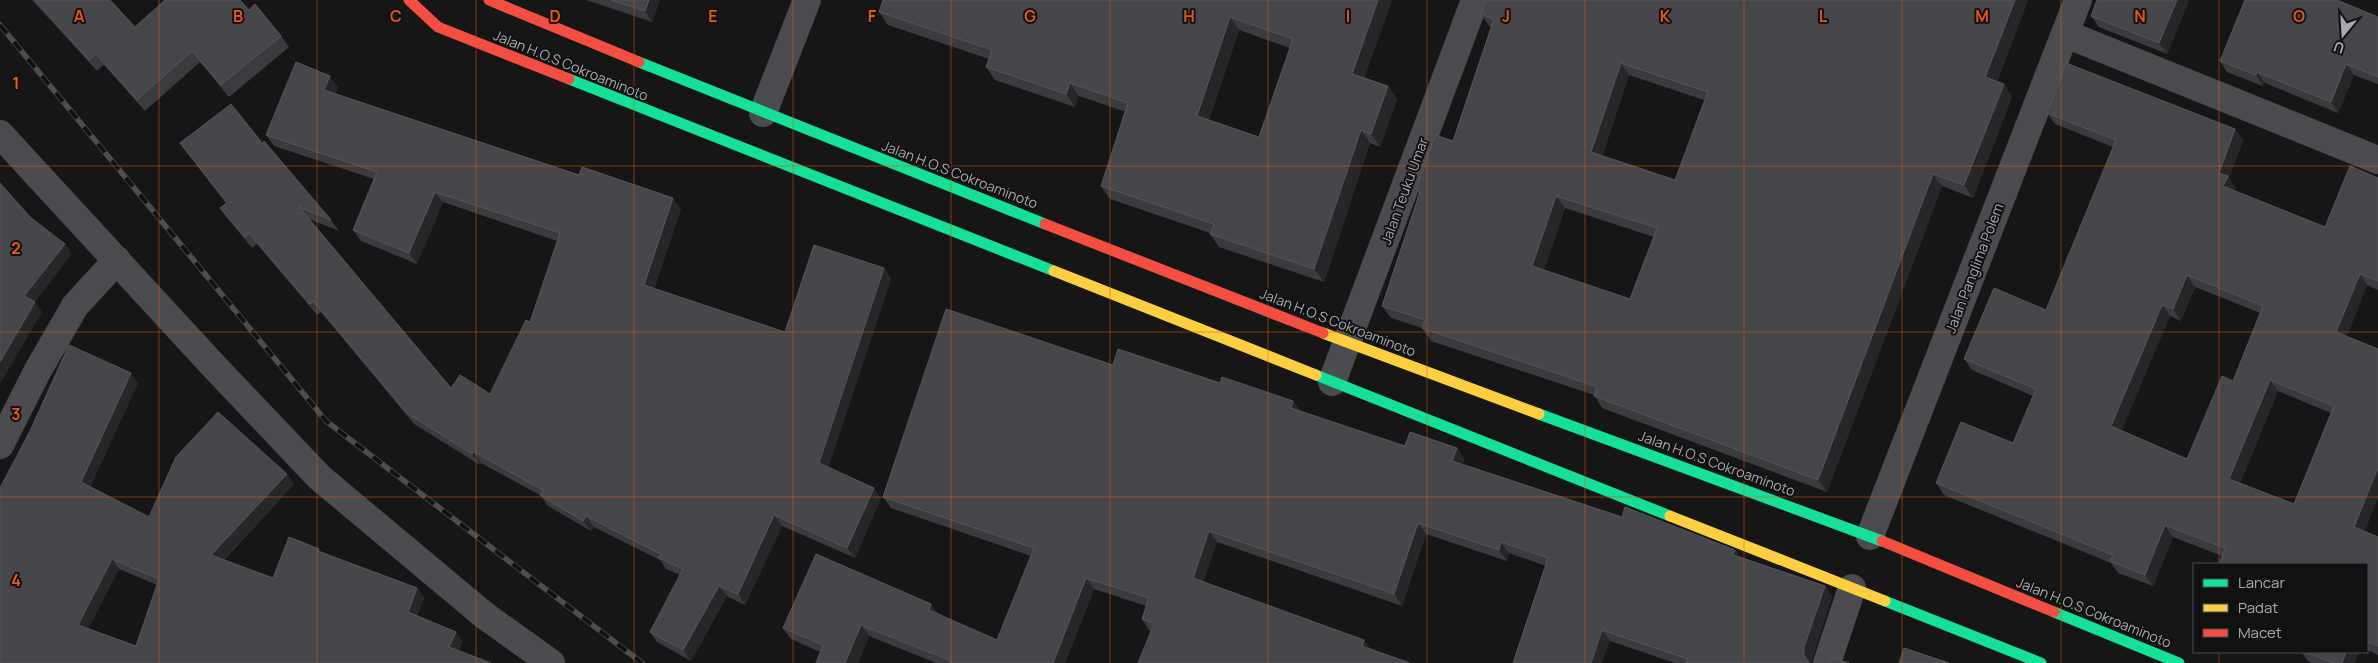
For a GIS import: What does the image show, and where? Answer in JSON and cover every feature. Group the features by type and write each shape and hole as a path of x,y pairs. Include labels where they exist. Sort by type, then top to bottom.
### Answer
{"main road":[{"name":"Jalan H.O.S Cokroaminoto","path":"409,0 438,27 2042,663"},
{"name":"Jalan H.O.S Cokroaminoto","path":"489,0 763,113 1348,343 1870,536 2179,663"}],"street":[{"path":"763,113 808,0"},
{"name":"Jalan Teuku Umar","path":"1332,382 1475,0"},
{"name":"Jalan Panglima Polem","path":"1870,536 2078,0"},
{"path":"2066,34 2378,160"},
{"path":"0,134 208,361 319,477 484,615 551,663"},
{"path":"0,445 38,370 75,306 116,260"},
{"path":"1827,663 1852,588"}],"building":[{"path":"35,0 110,0 135,27 165,0 240,0 249,10 255,4 281,36 221,85 192,51 137,100 96,54 89,60"},
{"path":"611,0 649,0 645,11"},
{"path":"883,0 1378,0 1352,74 1388,86 1371,134 1361,130 1314,269 1210,234 1214,224 1101,186 1128,103 1070,83 1066,94 986,67 992,50 879,12","holes":["1230,17 1293,39 1259,137 1197,116"]},
{"path":"1486,0 2015,0 1985,77 2004,84 1964,185 1933,174 1818,480 1594,396 1597,387 1422,328 1425,320 1382,306 1420,192 1416,191 1435,135 1453,141 1494,19 1481,14","holes":["1621,63 1708,92 1675,180 1591,152","1556,196 1657,228 1630,299 1532,266"]},
{"path":"2097,0 2177,0 2159,43 2091,16"},
{"path":"2245,0 2337,0 2378,17 2378,77 2346,64 2331,102 2257,72 2256,75 2220,61"},
{"path":"296,62 330,76 324,90 579,175 582,167 673,198 644,285 785,332 814,245 884,268 819,463 874,488 847,548 774,515 738,594 719,586 683,650 650,632 683,569 659,558 661,554 586,516 583,521 540,495 543,490 474,452 472,454 407,413 313,301 310,304 249,233 245,237 220,208 227,203 180,143 231,104 263,144 264,141 331,220 299,207 451,388 460,375 490,394 526,320 530,322 560,233 435,192 409,253 353,230 377,172 266,135"},
{"path":"2066,63 2235,129 2219,173 2228,176 2223,186 2325,227 2350,166 2378,178 2378,281 2360,274 2336,332 2378,349 2378,468 2354,527 2378,537 2378,646 2368,642 2368,563 2219,563 2225,548 2165,525 2145,575 2110,561 2113,555 1936,483 1961,422 2013,443 2036,389 1964,359 1994,288 2046,310 2116,140 2047,113","holes":["2187,275 2263,306 2233,381 2222,376 2187,459 2111,426 2162,305 2173,309","2270,380 2334,406 2294,504 2229,479"]},
{"path":"0,183 30,217 65,244 24,296 35,302 0,362"},
{"path":"946,309 1113,365 1118,349 1220,383 1222,377 1293,401 1291,408 1405,446 1410,432 1457,448 1452,461 1622,517 1625,507 1735,550 1733,555 1825,586 1804,647 1804,655 1809,663 1686,663 1688,659 1602,630 1591,663 1513,663 1548,558 1501,542 1499,550 1418,523 1394,594 1209,531 1193,578 1364,640 1362,646 1410,663 1138,663 1154,624 1142,619 1149,598 1086,578 1053,663 950,663 951,661 861,625 845,663 816,663 823,645 783,628 816,554 931,604 929,610 997,640 1034,548 883,497"},
{"path":"69,345 131,373 81,482 149,517 176,457 218,412 287,474 211,555 273,578 289,537 319,549 318,551 417,588 408,612 456,632 449,647 491,663 0,663 0,488 30,431","holes":["112,559 159,579 136,646 78,625"]},
{"path":"1904,648 1949,663 1899,663"},
{"path":"2308,653 2346,653 2342,663 2333,663"},
{"path":"1833,658 1849,663 1830,663"}],"railway":[{"path":"0,25 326,421 642,663"}],"traffic: fast":[{"path":"639,62 1045,224"},
{"path":"569,79 1054,271"},
{"path":"1316,375 1670,516"},
{"path":"1539,414 1882,541"},
{"path":"1885,601 2041,663"},
{"path":"2054,612 2179,663"}],"traffic: slow":[{"path":"1054,271 1316,375"},
{"path":"1323,333 1539,414"},
{"path":"1670,516 1885,601"}],"traffic: jam":[{"path":"409,0 438,27 569,79"},
{"path":"489,0 639,62"},
{"path":"1045,224 1323,333"},
{"path":"1882,541 2054,612"}]}
